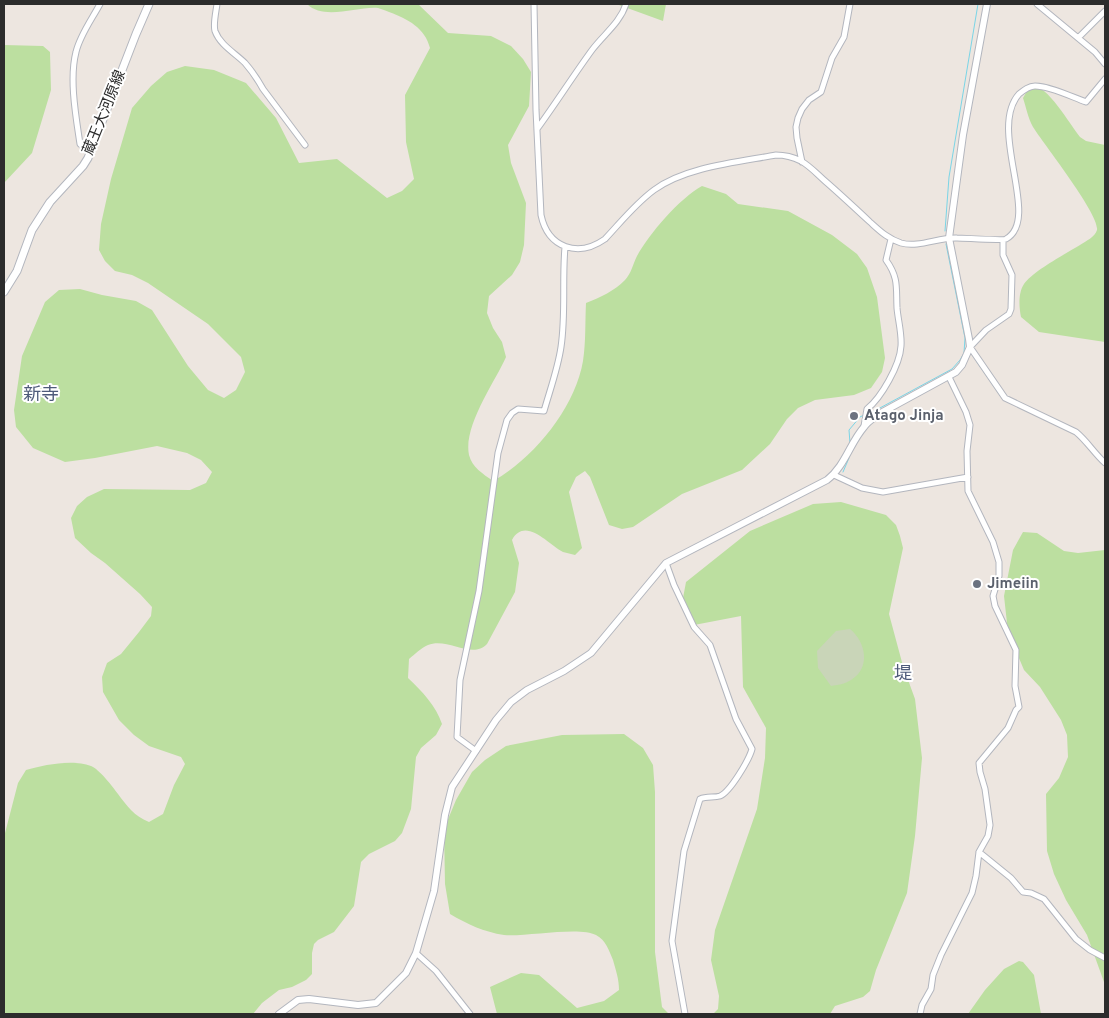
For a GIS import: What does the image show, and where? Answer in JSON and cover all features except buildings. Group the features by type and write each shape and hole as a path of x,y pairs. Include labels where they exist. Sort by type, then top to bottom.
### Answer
{"main road":[{"name":"蔵王大河原線","path":"4,292 17,271 32,230 50,202 83,166 149,4"}],"street":[{"path":"90,152 80,144 74,92 75,61 79,45 100,4"},
{"path":"217,4 214,28 216,33 223,43 245,63 258,79 263,89 304,145"},
{"path":"534,4 539,207 546,231 551,238 566,247 582,249 597,244 605,239 644,198 664,183 684,174 776,155 784,155 802,162 891,239 906,244 949,238 1003,240 1016,230 1019,215 1018,192 1009,146 1010,117 1012,105 1017,97 1027,88 1041,86 1086,102 1105,79"},
{"path":"537,129 593,48 622,15 626,4"},
{"path":"802,162 797,138 796,127 798,118 809,100 821,92 832,58 844,37 850,4"},
{"path":"987,4 962,135 949,238 965,311 970,347 1005,398 1076,432 1105,463"},
{"path":"1037,4 1095,52 1105,64"},
{"path":"1078,38 1105,11"},
{"path":"864,426 867,409 883,391 901,346 897,282 893,270 886,260 891,239"},
{"path":"279,1014 298,1000 309,999 358,1004 376,1003 406,973 416,953 434,891 448,800 452,787 504,709 526,690 564,672 591,653 666,563 817,486 834,474 864,426 879,414 950,377 962,365 970,347 986,330 1009,314 1011,309 1012,275 1003,255 1003,240"},
{"path":"476,752 457,737 460,680 479,591 498,453 507,420 512,413 518,409 544,411 561,349 564,304 562,273 566,247"},
{"path":"920,1014 922,1005 931,989 932,975 940,955 974,886 978,852 985,842 990,825 979,763 1008,728 1016,710 1020,707 1015,686 1016,650 995,606 993,596 999,576 999,562 993,542 968,491 967,451 970,425 950,377"},
{"path":"834,474 862,488 883,492 968,477"},
{"path":"666,563 694,627 710,645 736,719 752,749 750,758 732,786 719,796 707,796 700,799 689,831 684,851 672,941 685,1014"},
{"path":"978,852 1011,878 1023,892 1044,899 1076,939 1090,950 1105,958"},
{"path":"416,953 436,971 470,1014"}],"green space":[{"path":"307,4 418,4 448,33 491,36 511,46 523,59 531,72 529,106 508,145 511,163 526,203 524,245 520,262 512,275 489,296 487,313 493,328 502,342 506,357 481,404 468,443 470,459 478,470 493,481 523,459 562,414 579,379 583,361 586,303 607,293 625,280 642,247 657,227 684,199 702,186 726,194 738,204 788,211 832,235 857,254 867,268 877,297 885,358 882,372 871,388 854,395 815,400 798,408 787,419 770,444 742,470 682,494 633,527 622,529 609,525 590,477 585,471 576,477 569,492 582,548 575,555 563,552 544,538 530,531 517,533 512,540 519,563 515,592 487,644 474,650 436,643 425,646 409,659 408,678 428,699 442,724 436,735 421,748 416,757 411,809 402,833 395,841 369,854 361,862 354,906 334,932 314,944 312,974 306,980 292,987 279,990 262,1003 253,1014 4,1014 4,837 18,783 26,770 67,763 91,766 106,779 131,810 149,822 163,814 174,785 185,764 181,757 149,746 134,735 119,720 103,692 102,677 107,663 121,654 139,632 151,616 152,607 140,594 75,538 71,518 77,506 87,497 104,489 190,490 206,483 212,472 201,460 187,453 157,446 65,462 33,448 16,427 14,410 22,356 45,302 59,290 80,289 136,301 152,310 188,366 208,390 224,398 236,390 245,372 241,357 208,324 148,283 132,275 115,271 105,261 99,250 101,224 111,179 132,108 151,86 167,72 185,66 214,70 246,83 276,118 299,163 337,159 387,198 402,191 414,179 406,142 405,95 430,48 428,41 420,30 409,21 378,8 322,12"},
{"path":"666,4 663,21 619,5"},
{"path":"4,45 43,46 50,52 51,90 32,153 4,183"},
{"path":"1031,84 1038,86 1051,98 1080,137 1086,141 1105,145 1105,342 1039,332 1021,317 1020,296 1022,288 1028,279 1042,268 1090,239 1097,230 1096,222 1081,195 1031,124 1023,98"},
{"path":"841,502 886,515 896,525 903,548 889,614 903,666 915,699 922,758 915,836 907,893 876,970 870,991 863,997 835,1006 830,1014 713,1014 718,1009 719,996 711,960 715,930 757,809 765,758 766,728 743,687 741,616 694,625 683,598 686,582 750,531 813,504"},
{"path":"1023,532 1037,533 1064,551 1078,553 1105,550 1105,991 1104,982 1087,935 1066,900 1054,874 1047,851 1046,794 1059,778 1068,757 1067,735 1061,720 1040,687 1024,670 1008,632 1004,596 1013,550"},
{"path":"850,629 863,648 864,662 862,669 849,681 831,686 818,668 817,651 836,631"},
{"path":"624,734 643,748 653,765 655,792 655,952 662,1007 669,1014 497,1014 490,987 521,973 539,975 577,1008 604,1001 619,990 618,979 613,960 605,943 596,935 578,931 504,935 476,927 450,914 445,884 444,829 456,800 472,772 485,760 506,746 562,735"},
{"path":"1019,961 1023,962 1034,975 1041,1014 968,1014 985,990 1004,969"}],"waterway":[{"path":"945,231 949,177 978,4"},
{"path":"867,415 952,369 964,353 965,338 946,244"},
{"path":"977,362 1002,398"},
{"path":"850,443 849,430 864,415"},
{"path":"843,472 849,458"}],"place":[{"name":"Atago Jinja","path":"854,416"},
{"name":"Jimeiin","path":"977,584"}],"district":[{"name":"新寺","path":"41,395"},
{"name":"堤","path":"903,674"}]}
